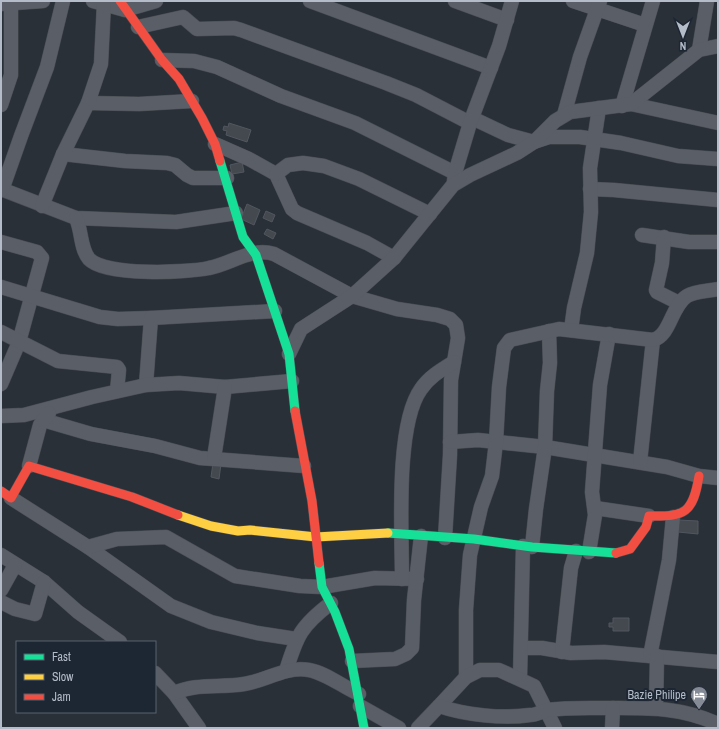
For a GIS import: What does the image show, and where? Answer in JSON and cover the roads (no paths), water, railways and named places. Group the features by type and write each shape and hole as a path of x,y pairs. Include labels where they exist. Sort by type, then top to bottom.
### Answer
{"street":[{"path":"1,105 11,75 6,4 43,1"},
{"path":"63,1 47,67 2,190 76,218 176,222 236,213"},
{"path":"42,206 63,154 88,103 101,64 98,2 123,6 156,1"},
{"path":"310,1 491,68"},
{"path":"454,1 507,20"},
{"path":"289,354 301,329 352,296 394,258 430,214 454,179 471,121 491,68 512,1"},
{"path":"573,1 599,5 645,25"},
{"path":"627,105 645,25 653,1"},
{"path":"699,50 707,1"},
{"path":"564,115 580,58 599,5"},
{"path":"123,6 162,60 179,79 192,100 215,144 243,237 254,252 260,264 289,354 295,414 312,501 322,587 331,603 349,648 360,700 364,728"},
{"path":"138,27 183,18 197,29 234,28 241,30 386,83 416,95 471,121 508,135 534,142 549,138 594,139 621,142 678,156 718,159"},
{"path":"627,105 699,50 718,46"},
{"path":"162,60 194,61 217,67 281,96 355,122 454,179 470,175 518,153 534,142 555,121 570,112 627,105 718,122"},
{"path":"88,103 139,104 192,100"},
{"path":"571,330 574,308 587,253 591,212 590,168 599,108"},
{"path":"215,144 249,159 276,174 292,209 304,217 366,243 394,258"},
{"path":"63,154 125,161 175,164 187,176 193,178 226,178"},
{"path":"276,174 288,165 303,163 324,166 359,179 430,214"},
{"path":"590,189 718,200"},
{"path":"76,218 84,247 89,258 97,264 138,271 189,271 216,266 254,252 266,251 352,296 397,309 437,315 450,319 456,324 458,338 451,380 450,442 445,538"},
{"path":"642,235 664,237 689,242 718,242"},
{"path":"664,237 662,263 656,290 679,303"},
{"path":"1,242 40,254 42,258 19,342 2,378"},
{"path":"1,287 100,317 118,319 275,311"},
{"path":"466,677 466,610 470,555 481,507 492,476 496,442 499,386 504,348 510,340 559,329 653,340 658,339 663,334 679,303 687,296 694,293 718,289"},
{"path":"146,385 151,318"},
{"path":"520,678 528,546 536,509 546,447 547,391 550,363 549,331"},
{"path":"1,332 58,361 117,367 119,370 117,391"},
{"path":"562,652 571,568 583,551 594,508 592,492 600,385 609,334"},
{"path":"640,462 653,340"},
{"path":"402,579 403,452 407,425 420,390 434,374 454,362"},
{"path":"1,416 24,415 146,385 179,383 225,387 292,382"},
{"path":"214,458 225,387"},
{"path":"54,408 43,420 29,466 6,495 88,547 171,606 185,613 211,622 257,633 296,639"},
{"path":"43,420 91,434 155,446 200,458 304,466"},
{"path":"450,442 478,440 546,447 640,462 667,467 699,476 718,478"},
{"path":"29,466 148,503 200,523 237,531 250,530 316,537 374,533 474,539 528,546 614,553 630,548 646,527 649,516"},
{"path":"594,508 649,516 673,517 682,513 694,504 699,476"},
{"path":"656,708 653,656 669,560 673,517"},
{"path":"352,661 395,659 409,651 413,644 421,536"},
{"path":"88,547 117,539 166,537 235,576 270,583 322,587 375,578 417,579"},
{"path":"1,556 44,582 78,612 119,641"},
{"path":"1,590 15,565"},
{"path":"1,602 35,614 44,582"},
{"path":"286,671 296,639 312,618 331,603"},
{"path":"522,648 542,648 562,652 604,652 718,662"},
{"path":"418,728 466,677 480,670 486,669 499,670 520,678 536,689 556,728"},
{"path":"174,693 196,686 245,684 286,671 310,671 360,700 399,728"},
{"path":"156,674 174,693 199,728"},
{"path":"439,706 471,713 507,716 528,716 546,711 656,708 687,712 710,724"},
{"path":"612,728 613,708"}],"place":[{"name":"Bazie Philipe","path":"699,710"}]}
